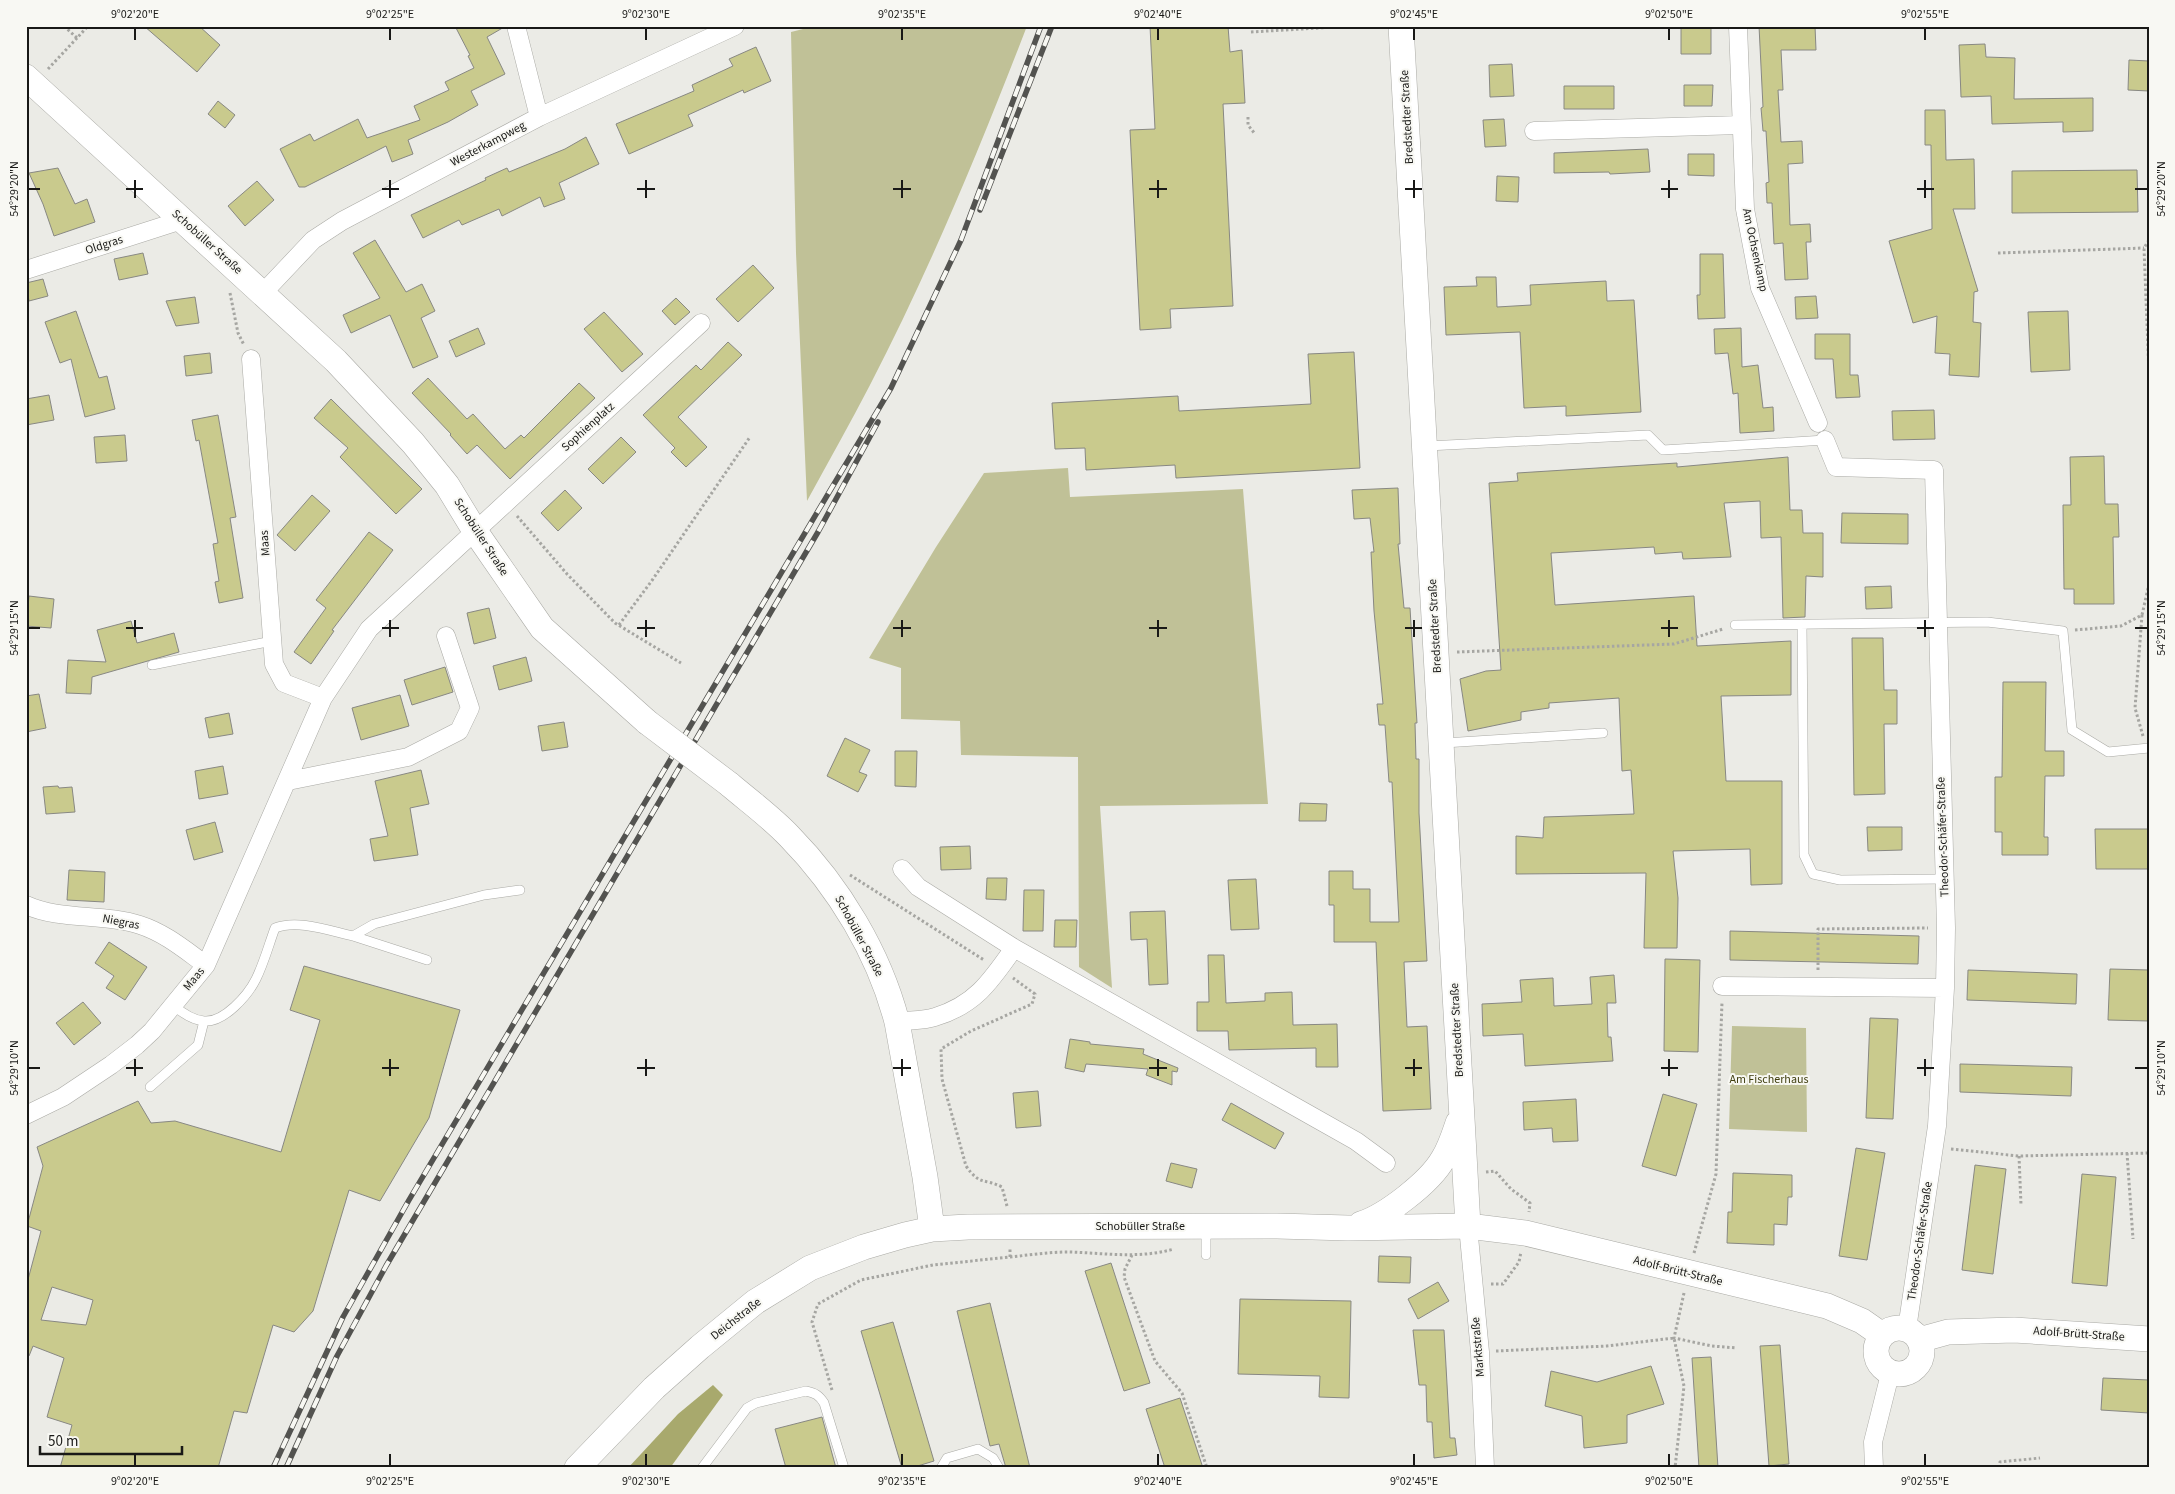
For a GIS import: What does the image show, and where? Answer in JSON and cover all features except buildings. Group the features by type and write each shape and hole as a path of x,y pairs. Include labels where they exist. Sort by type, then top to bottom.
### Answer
{"main road":[{"name":"Bredstedter Straße","path":"1401,26 1426,446 1468,1226"},
{"name":"Schobüller Straße","path":"30,81 336,361 413,443 447,485 475,531 542,628 647,722 729,784 789,835 830,883 872,956 891,1000 897,1022 924,1168 932,1229 968,1227 1206,1233 1468,1226"},
{"path":"1348,1228 1368,1222 1389,1211 1433,1172 1442,1162 1448,1149 1461,1111"},
{"name":"Adolf-Brütt-Straße","path":"1468,1226 1525,1233 1688,1274 1827,1306 1862,1321 1882,1335 1893,1329 1913,1334 2014,1330 2149,1339"},
{"name":"Deichstraße","path":"577,1468 654,1388 755,1302 818,1265 864,1247 932,1229"},
{"path":"1882,1335 1877,1341 1875,1356 1879,1366 1890,1374 1900,1375 1912,1372 1920,1362 1922,1350 1913,1334"}],"street":[{"path":"516,26 538,117"},
{"name":"Westerkampweg","path":"262,294 313,240 342,220 538,117 735,26"},
{"name":"Am Ochsenkamp","path":"1738,26 1745,209 1760,288 1818,423"},
{"path":"1534,131 1742,125"},
{"name":"Oldgras","path":"26,270 182,220"},
{"name":"Sophienplatz","path":"475,531 701,323"},
{"name":"Maas","path":"251,359 274,664 284,683 323,698"},
{"name":"Theodor-Schäfer-Straße","path":"1826,440 1836,467 1934,470 1945,879 1945,988 1936,1126 1913,1334"},
{"name":"Maas","path":"26,1115 63,1098 112,1065 152,1031 206,965 323,698 369,629 475,531"},
{"path":"288,781 408,757 459,730 470,708 446,636"},
{"path":"902,869 918,887 1014,948 1356,1142 1386,1163"},
{"name":"Niegras","path":"26,905 45,912 140,924 179,945 206,965"},
{"path":"897,1022 934,1018 966,1005 986,988 1014,948"},
{"path":"1722,986 1945,988"},
{"name":"Marktstraße","path":"1468,1226 1480,1352 1485,1468"},
{"path":"1874,1468 1873,1442 1890,1374"}],"lane":[{"path":"1426,446 1648,435 1663,450 1826,440"},
{"path":"1735,625 1987,622 2063,631 2072,730 2108,752 2148,748"},
{"path":"1802,624 1804,855 1814,874 1840,880 1945,879"},
{"path":"152,665 272,641"},
{"path":"1441,743 1603,733"},
{"path":"353,936 374,924 484,895 520,890"},
{"path":"173,1005 184,1014 204,1021 221,1016 242,1001 256,979 275,928 282,925 298,925 353,936 427,960"},
{"path":"150,1087 198,1045 204,1021"},
{"path":"1206,1233 1206,1255"},
{"path":"702,1468 747,1408 756,1403 806,1391 820,1397 824,1403 844,1468"},
{"path":"941,1468 947,1458 978,1449 993,1458 999,1468"}],"path":[{"path":"64,26 77,38"},
{"path":"30,81 88,26"},
{"path":"1251,32 1352,26"},
{"path":"1248,117 1248,125 1255,134"},
{"path":"2149,240 2144,248 2149,374"},
{"path":"1998,254 2144,248"},
{"path":"238,270 228,282 238,334 251,359"},
{"path":"619,625 653,579 750,437"},
{"path":"505,502 585,594 619,625 681,662"},
{"path":"2148,748 2135,708 2142,615 2149,584"},
{"path":"2063,631 2121,626 2142,615"},
{"path":"1436,653 1674,644 1735,625"},
{"path":"848,873 1035,994 1032,1004 971,1031 941,1049 942,1079 966,1166 974,1177 986,1184 996,1184 1002,1187 1007,1206"},
{"path":"1818,987 1818,929 1946,928"},
{"path":"1675,1468 1684,1386 1674,1338 1688,1274 1716,1174 1722,986"},
{"path":"1933,1147 2019,1156 2127,1152 2149,1153"},
{"path":"2127,1152 2133,1239"},
{"path":"2019,1156 2021,1205"},
{"path":"834,1395 812,1322 818,1304 861,1280 933,1265 1010,1257 1067,1252 1132,1255 1161,1253 1206,1233"},
{"path":"1010,1248 1010,1257"},
{"path":"1132,1255 1125,1269 1124,1276 1155,1361 1182,1393 1207,1468"},
{"path":"1480,1352 1607,1346 1674,1338 1712,1346 1737,1348"},
{"path":"1999,1468 2000,1462 2040,1458"}],"green space":[{"path":"815,26 935,26 943,29 1027,26 934,253 862,400 807,501 796,253 791,32"},
{"path":"1068,468 1070,497 1243,489 1268,804 1100,806 1112,988 1079,967 1078,757 961,755 960,721 901,719 901,668 869,658 936,547 984,473"},
{"name":"Am Fischerhaus","path":"1732,1026 1806,1028 1807,1132 1729,1129"}],"shaded area":[{"path":"713,1385 723,1395 670,1468 628,1468 678,1414"}],"railway":[{"path":"273,1468 343,1317 409,1200 891,388 961,240 1041,26"},
{"path":"980,210 1052,26"},
{"path":"286,1468 337,1356 386,1266 818,532 878,422"}]}
